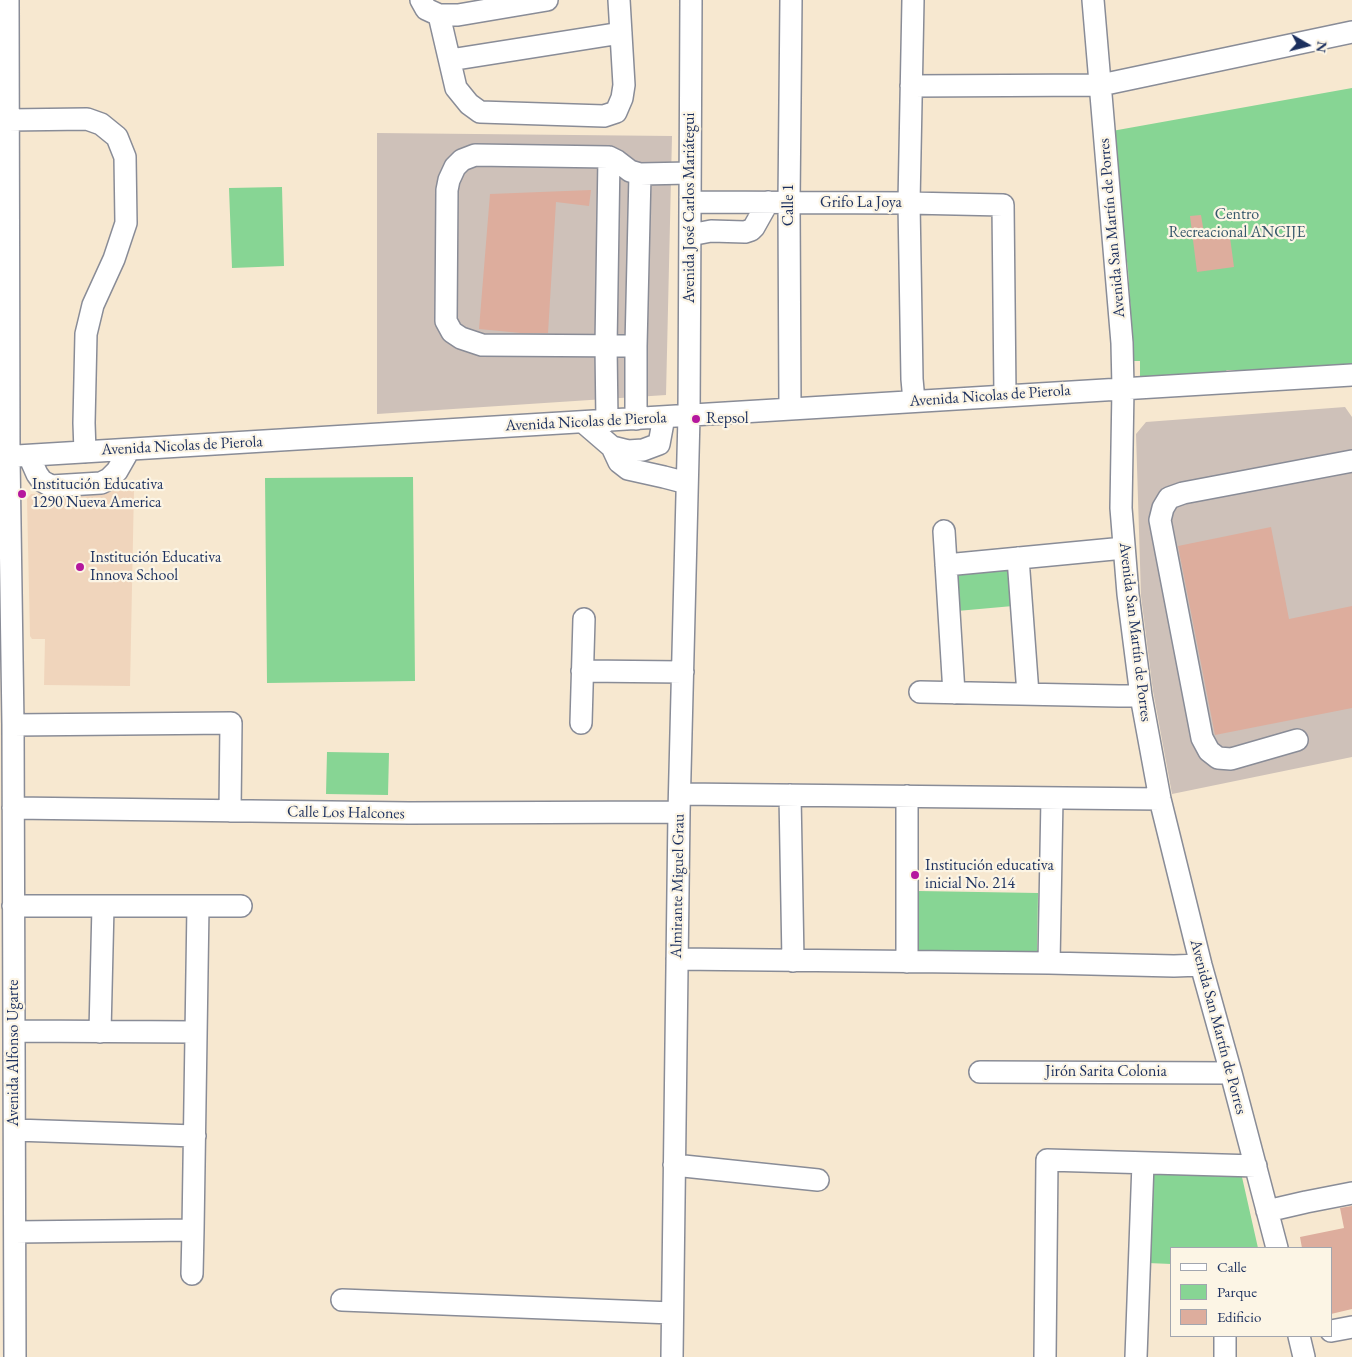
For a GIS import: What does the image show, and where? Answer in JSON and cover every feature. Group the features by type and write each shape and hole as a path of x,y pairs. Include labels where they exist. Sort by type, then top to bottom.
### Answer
{"street":[{"name":"Avenida Alfonso Ugarte","path":"8,0 13,456 6,663 12,725 13,906 7,967 14,1032 15,1130 8,1203 15,1232 8,1316 15,1357"},
{"path":"421,0 426,10 439,15 458,15 547,0"},
{"path":"439,15 456,88 469,104 480,112 604,116 616,112 622,98 624,85 619,0"},
{"name":"Avenida José Carlos Mariátegui","path":"689,416 690,235 700,202 690,173 691,0"},
{"name":"Calle 1","path":"790,409 779,202 791,0"},
{"path":"913,0 909,203 914,401"},
{"name":"Avenida San Martín de Porres","path":"1094,0 1122,343 1121,508 1128,594 1141,696 1160,799 1201,965 1277,1247"},
{"path":"911,86 1101,85 1352,32"},
{"path":"450,60 621,33"},
{"path":"8,120 87,120 101,124 117,137 125,157 126,223 114,259 93,305 86,334 85,452"},
{"path":"636,346 482,345 461,338 452,332 446,320 447,190 449,180 455,167 462,160 475,155 609,157 630,171 640,174 690,173"},
{"path":"607,421 606,346 609,157"},
{"path":"636,419 640,174"},
{"path":"700,202 711,231"},
{"name":"Grifo La Joya","path":"700,202 1003,204 1005,395"},
{"path":"690,235 711,231 744,232 751,230 779,202"},
{"name":"Avenida Nicolas de Pierola","path":"13,456 1352,375"},
{"name":"Almirante Miguel Grau","path":"672,1357 679,803 689,416"},
{"path":"659,444 664,417"},
{"path":"583,422 612,447 619,462 628,469 687,483"},
{"path":"612,447 628,451 643,450 659,444 688,442"},
{"path":"13,456 37,474 42,481 51,486 101,483 117,470 129,450"},
{"path":"1297,740 1231,759 1218,758 1209,751 1202,738 1160,520 1163,508 1169,498 1183,492 1352,461"},
{"path":"944,530 954,693"},
{"path":"946,565 1124,548"},
{"path":"1018,558 1028,694"},
{"path":"581,723 584,619"},
{"path":"582,671 683,672"},
{"path":"920,692 1141,696"},
{"path":"12,725 231,723 230,811"},
{"path":"790,795 793,961"},
{"name":"Calle Los Halcones","path":"13,808 409,814 679,803 790,795 1160,799"},
{"path":"907,796 907,962"},
{"path":"1049,963 1052,798"},
{"path":"13,906 240,906"},
{"path":"100,1032 103,906"},
{"path":"192,1274 198,906"},
{"path":"677,959 1201,965"},
{"path":"14,1032 196,1032"},
{"name":"Jirón Sarita Colonia","path":"980,1072 1231,1073"},
{"path":"15,1130 194,1136"},
{"path":"1045,1357 1047,1160 1256,1166"},
{"path":"1136,1357 1143,1163"},
{"path":"674,1165 818,1180"},
{"path":"1268,1211 1352,1193"},
{"path":"15,1232 193,1230"},
{"path":"342,1300 672,1313"},
{"path":"1332,1331 1352,1327"},
{"path":"1224,1357 1225,1337"}],"shaded area":[{"path":"377,133 672,136 666,395 377,414"},
{"path":"1345,407 1352,417 1352,757 1172,794 1153,691 1141,596 1136,434 1146,422"},
{"name":"Institución Educativa Innova School","path":"134,489 130,686 44,685 45,639 32,639 30,636 27,499 31,494"}],"green space":[{"name":"Centro Recreacional ANCIJE","path":"1352,88 1352,368 1246,375 1239,370 1227,370 1218,377 1140,378 1140,361 1134,361 1128,270 1112,131"},
{"path":"282,187 284,266 232,268 229,188"},
{"path":"413,477 415,681 267,683 265,478"},
{"path":"1009,569 1013,606 957,611 953,574"},
{"path":"327,752 389,753 388,795 326,794"},
{"path":"918,891 1038,893 1037,957 916,955"},
{"path":"1148,1174 1242,1177 1258,1247 1170,1247 1170,1264 1148,1263"}],"building":[{"path":"591,190 589,206 556,202 548,333 521,333 479,329 490,194"},
{"path":"1201,215 1204,233 1229,230 1234,267 1197,272 1190,216"},
{"path":"1271,527 1289,619 1352,606 1352,708 1215,735 1178,546"},
{"path":"1352,1206 1352,1309 1332,1314 1332,1247 1302,1247 1300,1237 1344,1228 1340,1208"}],"place":[{"name":"Repsol","path":"696,419"},
{"name":"Institución Educativa 1290 Nueva America","path":"22,494"},
{"name":"Institución Educativa Innova School","path":"80,567"},
{"name":"Institución educativa inicial No. 214","path":"915,875"}]}
